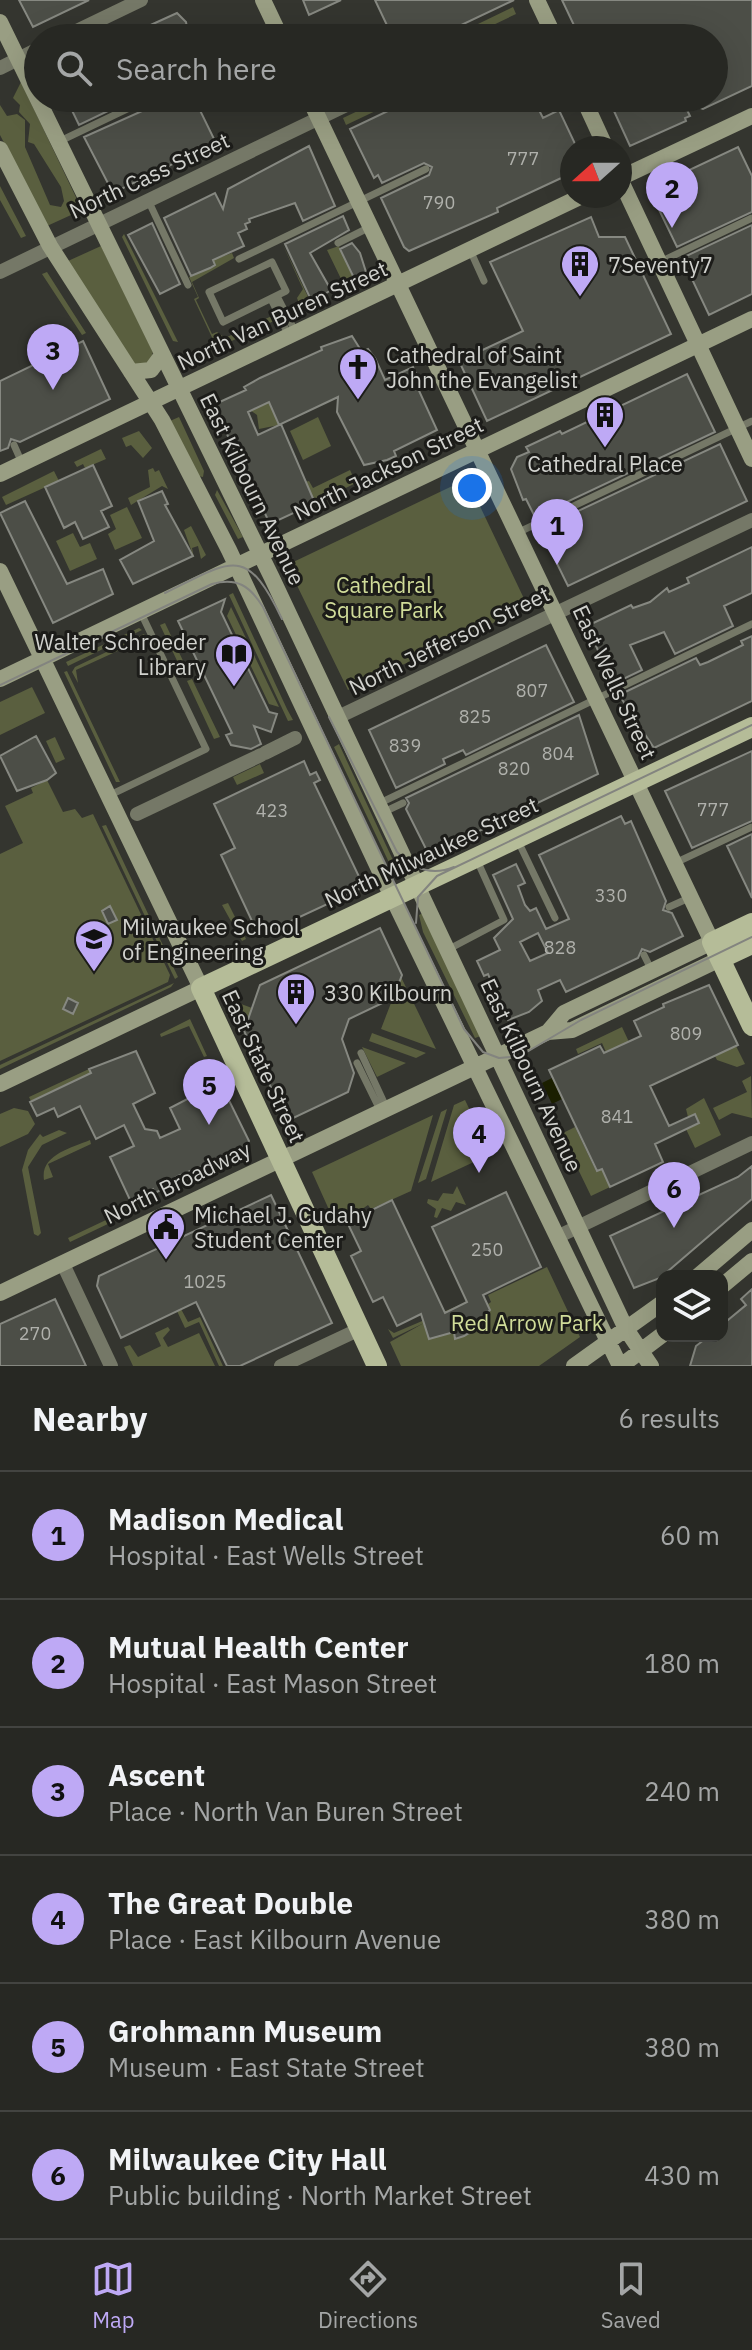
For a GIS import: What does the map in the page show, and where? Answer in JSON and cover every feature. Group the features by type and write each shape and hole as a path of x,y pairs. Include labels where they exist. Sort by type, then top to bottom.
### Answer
{"main road":[{"path":"263,0 273,24"},
{"path":"537,0 548,24"},
{"name":"East Kilbourn Avenue","path":"0,22 24,73"},
{"name":"East Kilbourn Avenue","path":"43,112 382,807 626,1329 646,1359"},
{"name":"East Wells Street","path":"316,112 752,1026"},
{"path":"589,112 600,136"},
{"path":"632,172 752,116"},
{"path":"0,149 5,173 150,402 197,488 621,1366 646,1359 657,1342"},
{"path":"632,203 698,345 745,424 752,459"},
{"name":"North Van Buren Street","path":"0,474 560,207"},
{"name":"North Jackson Street","path":"0,679 752,319"},
{"path":"131,372 151,370 162,355"},
{"path":"197,488 221,477"},
{"name":"East State Street","path":"0,571 201,988 377,1366"},
{"name":"North Milwaukee Street","path":"0,1084 752,727"},
{"name":"North Broadway","path":"0,1293 548,1032 572,1030 716,950 752,923"},
{"name":"North Broadway","path":"548,1032 564,1013 652,971 716,950 752,944"},
{"path":"515,1150 537,1139"},
{"path":"705,1270 752,1230"},
{"path":"717,1270 719,1258"},
{"path":"728,1281 752,1261"},
{"path":"574,1366 656,1307"}],"street":[{"path":"91,24 141,0"},
{"path":"0,68 24,56"},
{"name":"North Cass Street","path":"0,272 332,112"},
{"name":"North Jefferson Street","path":"338,717 752,520"},
{"path":"137,814 295,738"},
{"path":"557,1237 752,1143"},
{"path":"63,1264 111,1366"},
{"path":"281,1366 360,1329"}],"lane":[{"path":"58,142 121,112"},
{"path":"239,259 426,169"},
{"path":"148,200 188,285"},
{"path":"660,262 752,218"},
{"path":"338,243 370,227"},
{"path":"470,250 484,281"},
{"path":"272,262 286,291 274,297 223,322 209,292 272,262"},
{"path":"274,297 292,334"},
{"path":"517,533 745,424"},
{"path":"14,445 22,463"},
{"path":"108,796 206,749 140,611"},
{"path":"382,807 752,624"},
{"path":"382,807 403,803"},
{"path":"675,863 752,827"},
{"path":"517,839 555,918"},
{"path":"449,949 504,920 476,858"},
{"path":"669,907 691,897"},
{"path":"644,955 652,971"},
{"path":"361,1053 384,1110"},
{"path":"357,1063 384,1110"}],"green space":[{"path":"513,7 516,14 495,24 478,24"},
{"path":"21,82 24,112 35,112 82,210 47,226 0,135 0,105 7,116 17,114 25,120 25,147 50,205 61,207 64,201 61,187 34,144 28,142 30,124 19,112 20,105 13,98"},
{"path":"356,112 373,112 346,125 343,118"},
{"path":"0,186 26,236 21,238 0,200"},
{"path":"124,234 178,342 173,341 122,237"},
{"path":"282,243 311,303 290,313 288,309 299,303 297,298 303,289"},
{"path":"101,246 153,352 149,366 136,366 68,261"},
{"path":"339,246 354,278 343,283 327,250"},
{"path":"232,253 234,258 192,282 199,298 196,300 212,334 217,332 225,338 276,314 278,319 217,348 194,299 198,297 189,277 210,268 213,260"},
{"path":"47,272 86,333 82,335 42,274"},
{"path":"269,402 279,425 259,429 257,415 250,410"},
{"path":"179,417 204,471 203,477 198,476 170,421"},
{"path":"318,417 331,446 303,460 290,431"},
{"path":"139,431 152,448 143,458 131,445 126,447 122,438"},
{"path":"101,449 106,459 85,468 83,464 77,467 74,462"},
{"path":"153,468 155,472 159,470 168,489 162,486 131,505 128,498 150,487 148,470"},
{"path":"350,470 356,483 315,503 305,482 309,481 313,488"},
{"path":"54,471 59,481 6,505 2,497"},
{"name":"Cathedral Square Park","path":"467,479 528,607 348,690 287,565"},
{"path":"217,490 243,537 238,539 215,495"},
{"path":"127,507 142,538 115,550 108,534 116,529 110,515"},
{"path":"191,526 206,555 201,559 198,546 192,548 194,558 184,530"},
{"path":"73,533 80,547 90,543 97,559 70,571 56,541"},
{"path":"233,593 293,720 288,721 229,595"},
{"path":"231,607 279,707 269,704 227,616"},
{"path":"165,623 186,667 181,669 160,625"},
{"path":"139,628 142,630 68,666 66,662"},
{"path":"144,634 146,638 76,670 78,683 72,672 75,667"},
{"path":"67,671 120,782 116,782 64,672"},
{"path":"192,679 220,737 214,739 187,681"},
{"path":"32,687 45,713 0,735 0,702"},
{"path":"55,737 65,759 56,763 46,741"},
{"path":"339,744 398,871 394,873 334,747"},
{"path":"260,764 264,773 237,785 233,777"},
{"path":"47,780 63,812 75,809 82,818 93,814 170,975 168,982 0,1061 0,854 23,843 5,806 33,793 31,788"},
{"path":"106,825 178,977 175,979 102,826"},
{"path":"228,903 246,939 242,941 222,905"},
{"path":"426,912 481,1036 475,1038 423,932 419,915"},
{"path":"401,977 436,1049 381,1029"},
{"path":"174,983 171,987 0,1069 0,1065"},
{"path":"233,1001 252,1008 244,1031 230,1003"},
{"path":"190,1019 207,1056 204,1057 189,1026 161,1037 160,1034"},
{"path":"622,1027 629,1042 606,1052 602,1043 578,1054 576,1049"},
{"path":"372,1033 426,1053 416,1058 369,1041"},
{"path":"736,1046 745,1064 737,1067 717,1060 715,1056"},
{"path":"362,1047 406,1063 377,1077"},
{"path":"89,1069 91,1073 31,1101 29,1097"},
{"path":"751,1076 752,1118 732,1113 719,1120 713,1108 747,1092 742,1081"},
{"path":"704,1098 721,1135 695,1148 686,1129 695,1114 688,1117 686,1109"},
{"path":"465,1100 491,1154 431,1182 454,1105"},
{"path":"14,1108 28,1111 35,1124 28,1134 0,1147 0,1114"},
{"path":"447,1109 426,1179 418,1183 441,1112"},
{"path":"433,1115 411,1191 371,1209 368,1205 348,1219 335,1223 312,1172"},
{"path":"575,1127 596,1171 602,1169 610,1187 591,1196 561,1134"},
{"path":"59,1130 67,1133 42,1145 28,1167 41,1233 38,1236 34,1234 22,1170 28,1150 40,1134 43,1137"},
{"path":"90,1140 91,1144 48,1164 53,1177 44,1180 44,1171 47,1164 52,1158"},
{"path":"457,1186 466,1205 456,1202 451,1211 442,1208 437,1218 434,1217 436,1209 427,1203 428,1199 438,1201 443,1193 453,1194"},
{"path":"127,1210 131,1213 70,1242 68,1238"},
{"name":"Red Arrow Park","path":"547,1267 580,1337 539,1366 401,1366 390,1342 424,1323 393,1338 388,1329 394,1333 483,1295 488,1304 491,1302 488,1295"},
{"path":"181,1309 188,1322 200,1317 223,1366 219,1366 199,1322 185,1328 177,1311"},
{"path":"168,1327 170,1330 163,1338 168,1347 199,1333 215,1366 133,1366 124,1347 130,1345 138,1357 161,1346 155,1333"}],"shaded area":[{"path":"552,1078 562,1099 552,1104 542,1083"}],"building":[{"path":"19,0 89,0 39,24 31,24"},
{"path":"303,0 341,0 309,15"},
{"path":"375,0 514,0 463,24 386,24"},
{"path":"562,0 752,0 752,86 728,97 728,24 573,24"},
{"path":"177,13 186,24 153,24"},
{"path":"73,112 106,112 79,125"},
{"path":"140,112 201,112 216,143 113,193 84,137"},
{"path":"386,112 540,112 543,118 560,112 571,136 560,136 560,179 497,208 498,212 409,251 404,247 381,198 429,175 432,167 424,163 382,183 378,175 374,178 350,129"},
{"path":"614,112 688,112 690,116 685,118 686,121 632,145 632,136 625,136"},
{"path":"309,146 335,206 303,221 295,203 249,219 250,222 245,224 247,229 238,233 244,246 213,260 215,265 191,276 164,218 215,193 223,209 228,189"},
{"path":"738,147 752,176 752,212 677,247 649,189"},
{"path":"343,216 349,230 310,253 331,290 312,302 285,244"},
{"name":"7Seventy7","path":"591,217 599,237 625,237 671,334 487,421 459,361 523,331 490,262"},
{"path":"152,223 180,284 160,294 128,235"},
{"path":"752,225 752,294 709,315 682,258"},
{"path":"352,243 360,253 366,272 354,278 340,249"},
{"path":"352,336 362,352 368,349 375,358 385,380 413,367 419,380 415,382 437,430 394,451 396,456 364,465 337,412 338,397 281,424 315,503 270,524 213,405 246,390 244,387 322,350 321,347","holes":["269,402 279,425 258,435 248,412"]},
{"path":"83,341 110,399 20,442 11,439 8,448 0,451 0,381"},
{"name":"Cathedral Place","path":"687,374 715,432 535,517 526,499 523,500 511,469 517,457 529,452 526,447 560,431 562,434"},
{"path":"720,444 747,501 568,586 540,529"},
{"path":"93,465 112,506 101,511 109,527 83,539 75,522 64,528 45,487"},
{"path":"162,491 168,504 165,505 193,556 133,584 120,560 154,541 138,501"},
{"path":"25,501 67,584 103,569 113,594 53,623 0,513"},
{"path":"752,547 752,593 724,606 733,626 675,654 664,632 630,645 642,670 613,684 587,626 631,605 633,608 650,602 667,588 669,592 689,583 687,578"},
{"name":"Walter Schroeder Library","path":"225,599 221,612 269,712 277,714 271,732 254,726 261,744 251,749 231,745 226,735 232,733 178,621"},
{"path":"752,636 752,701 654,748 619,695 696,658 700,665 708,662 743,645 741,641"},
{"path":"546,645 574,702 466,755 463,750 443,759 445,764 396,788 369,730"},
{"path":"579,715 598,774 429,855 406,809 409,803 406,798"},
{"path":"36,736 56,773 47,780 17,791 0,756"},
{"path":"752,751 752,821 692,848 665,791"},
{"path":"304,761 310,775 316,772 320,780 314,783 364,887 259,936 221,855 235,848 214,804"},
{"path":"621,816 625,824 631,821 666,901 663,910 672,913 683,936 650,952 642,949 638,958 566,992 560,980 538,990 542,1001 529,1012 508,1020 488,974 484,976 477,961 500,950 494,938 513,919 493,875 516,864 525,883 518,886 525,905 530,911 536,908 546,929 569,919 539,855","holes":["538,933 548,953 530,961 520,942"]},
{"path":"752,834 752,898 727,846"},
{"path":"110,906 117,920 108,924 102,911"},
{"name":"330 Kilbourn","path":"380,928 402,975 393,998 349,1019 342,1039 354,1073 348,1092 287,1121 244,1031 260,985"},
{"path":"709,985 738,1045 650,1086 669,1126 695,1114 699,1123 655,1144 663,1162 610,1187 602,1169 597,1171 549,1070 600,1046 604,1053 641,1036 634,1021 664,1007 663,1004"},
{"path":"68,998 78,1003 73,1014 63,1009"},
{"path":"136,1051 155,1093 133,1104 145,1129 157,1131 160,1138 180,1129 170,1108 220,1082 249,1141 243,1150 178,1176 155,1193 153,1189 130,1200 110,1157 134,1146 124,1125 96,1139 80,1106 58,1117 54,1108 37,1116 30,1102 91,1073 89,1069"},
{"path":"752,1166 752,1199 669,1270 656,1270 656,1280 634,1288 610,1236 738,1177"},
{"path":"506,1192 541,1267 483,1295 490,1310 477,1324 479,1327 464,1336 455,1339 454,1332 429,1339 421,1314 397,1326 383,1297 373,1302 351,1256 361,1251 347,1222 392,1200 445,1313 467,1302 432,1227"},
{"path":"271,1195 332,1323 240,1366 227,1366 196,1302 121,1338 97,1286 99,1276"},
{"path":"752,1289 752,1366 690,1366 696,1346 701,1342 728,1342 728,1320 746,1305 741,1299"},
{"path":"55,1299 86,1366 0,1366 0,1324"}],"tram line":[{"path":"165,593 206,573 235,566 247,569 258,578 282,619"},
{"path":"0,685 212,584 229,582 248,589 263,607 464,1029 483,1052 499,1058 520,1056 581,1020 752,937"},
{"path":"329,717 397,852 423,869 438,871 454,867"},
{"path":"416,923 418,897 437,876 752,725"}],"place":[{"name":"Mutual Health Center","path":"672,228"},
{"name":"7Seventy7","path":"580,298"},
{"name":"Ascent","path":"53,390"},
{"name":"Cathedral of Saint John the Evangelist","path":"358,401"},
{"name":"Cathedral Place","path":"605,449"},
{"name":"Madison Medical","path":"557,565"},
{"name":"Walter Schroeder Library","path":"234,688"},
{"name":"Milwaukee School of Engineering","path":"94,973"},
{"name":"330 Kilbourn","path":"296,1026"},
{"name":"Grohmann Museum","path":"209,1125"},
{"name":"The Great Double","path":"479,1173"},
{"name":"Milwaukee City Hall","path":"674,1228"},
{"name":"Michael J. Cudahy Student Center","path":"166,1261"}]}
